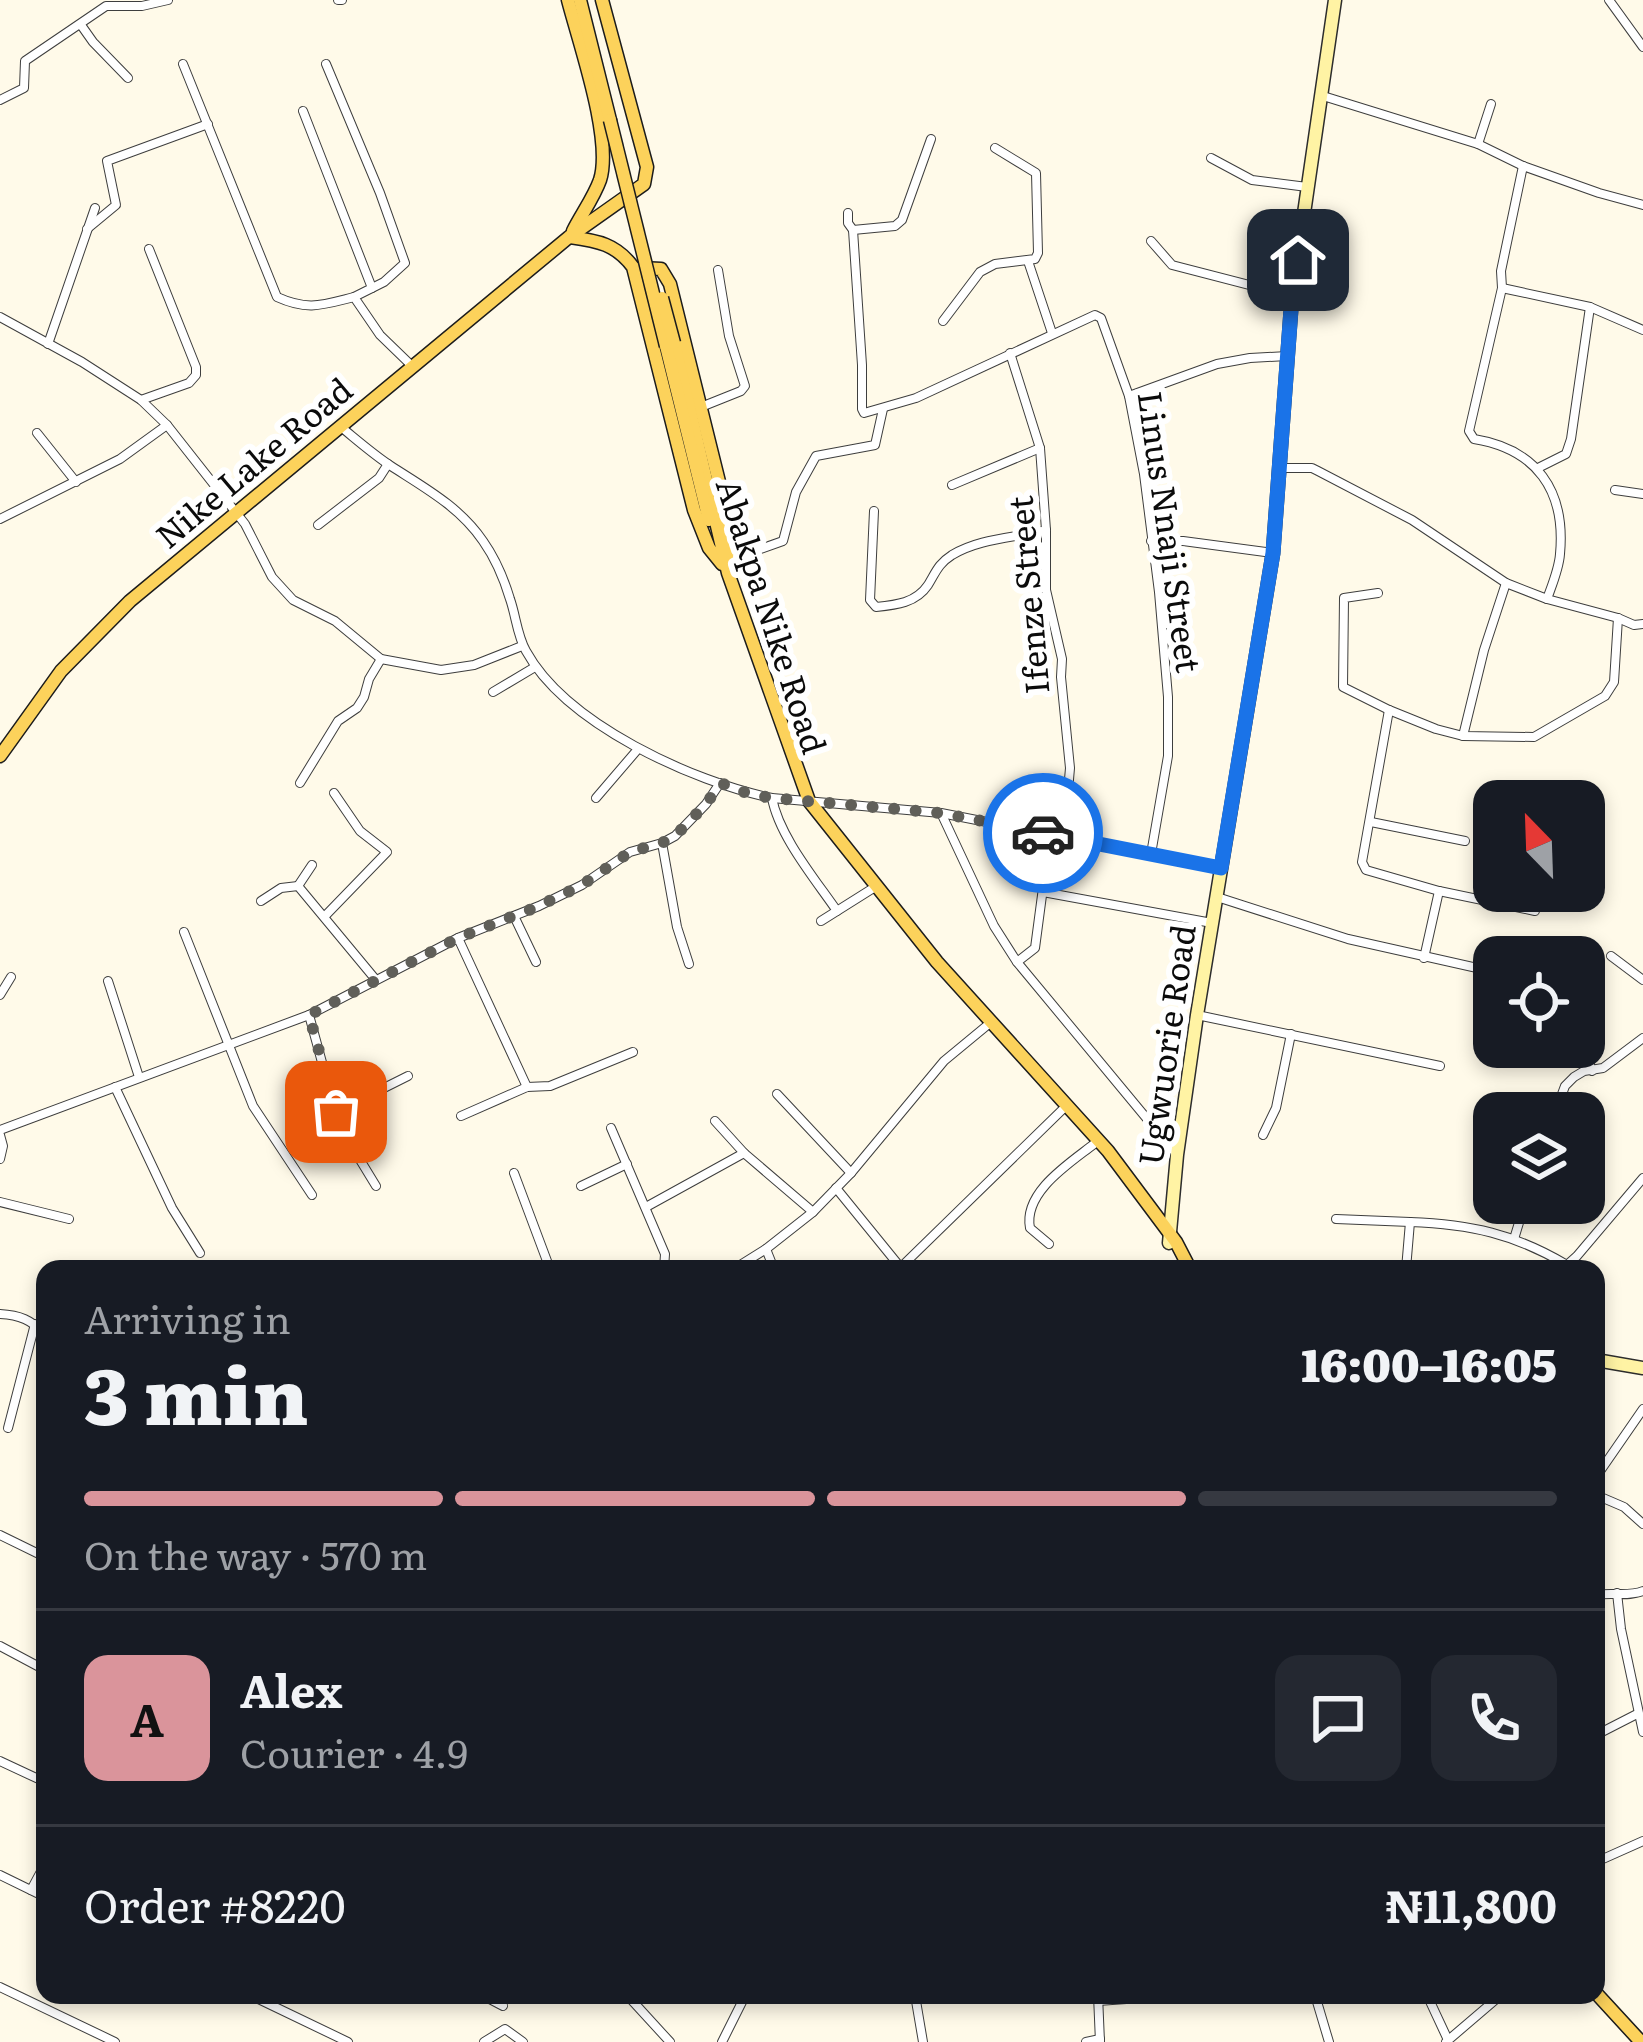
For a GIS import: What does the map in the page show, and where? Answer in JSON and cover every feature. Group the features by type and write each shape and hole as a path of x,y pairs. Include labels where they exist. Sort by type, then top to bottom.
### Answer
{"main road":[{"path":"568,0 603,154 600,179 569,237 614,246 633,267 694,510 709,548 726,563 731,544 725,506 666,274 657,267 633,267"},
{"name":"Abakpa Nike Road","path":"584,0 670,345 702,495 801,801 988,1025 1107,1157 1170,1239"},
{"name":"Nike Lake Road","path":"0,756 79,651 130,601 569,237 644,184 646,167 602,0"},
{"name":"Abakpa Nike Road","path":"988,1025 1108,1151 1181,1260"},
{"path":"1602,2004 1637,2042"}],"street":[{"path":"0,100 24,88 26,61 106,6 168,0"},
{"name":"Ugwuorie Road","path":"1170,1239 1197,1015 1273,553 1292,296 1335,0"},
{"path":"1609,0 1643,46"},
{"path":"81,25 128,78"},
{"path":"183,64 277,297 310,308 354,297 384,282 405,262 326,64"},
{"path":"1322,96 1478,144 1523,166 1643,205"},
{"path":"1478,144 1491,104"},
{"path":"303,111 372,288"},
{"path":"87,229 116,205 107,161 208,124"},
{"path":"853,230 895,226 902,220 931,139"},
{"path":"943,321 980,272 995,264 1035,259 1038,254 1036,172 995,148"},
{"path":"1211,158 1252,180 1309,187"},
{"path":"1523,166 1501,272 1502,288 1469,431 1470,437 1513,451 1538,468 1552,493 1560,524 1560,556 1547,599"},
{"path":"48,344 95,208"},
{"path":"848,213 853,230 862,409 867,414 883,409"},
{"path":"1151,242 1172,266 1292,296"},
{"path":"141,400 196,375 149,249"},
{"path":"1028,261 1052,333"},
{"path":"699,407 741,392 745,386 729,336 718,270"},
{"path":"1502,288 1590,307 1643,330"},
{"path":"354,297 380,335 414,367"},
{"path":"1538,468 1566,454 1571,439 1590,307"},
{"name":"Linus Nnaji Street","path":"883,409 1099,316 1129,396 1160,592 1168,755 1151,854"},
{"path":"0,317 141,400 167,425 245,524 272,577 292,600 335,621 381,659 441,670 474,665 522,646"},
{"name":"Ifenze Street","path":"1010,353 1040,448 1046,590 1062,659 1070,768 1064,837"},
{"path":"1129,396 1217,364 1287,356"},
{"path":"726,563 783,541 796,493 816,456 874,445 883,409"},
{"path":"0,519 120,459 167,425"},
{"path":"341,427 454,509 483,539 504,583 522,646 535,667 596,721 638,749 749,794 941,813 1221,868"},
{"path":"38,434 76,482"},
{"path":"952,485 1040,448"},
{"path":"318,525 379,478 388,464"},
{"path":"1280,468 1318,471 1412,520 1506,583 1643,624"},
{"path":"1615,490 1643,494"},
{"path":"874,511 871,600 876,607 916,598 937,567 961,551 982,542 1046,530"},
{"path":"1151,541 1273,553"},
{"path":"1463,736 1506,583"},
{"path":"1378,592 1344,598 1341,684 1389,710 1463,736 1534,737 1605,696 1614,682 1618,618"},
{"path":"300,783 338,722 357,708 381,659"},
{"path":"494,692 535,667"},
{"path":"1389,710 1362,862 1366,870 1473,898"},
{"path":"596,798 638,749"},
{"path":"0,1159 0,1132 309,1015 458,938 582,885 630,852 675,836 721,783"},
{"path":"325,916 387,852 360,831 334,793"},
{"path":"772,798 787,833 837,910"},
{"path":"941,813 994,926 1017,962 1177,1155"},
{"path":"1371,822 1465,841"},
{"path":"1017,962 1035,947 1050,835"},
{"path":"662,843 677,928 689,964"},
{"path":"261,901 281,888 298,886 312,865"},
{"path":"298,886 376,980"},
{"path":"821,921 872,889"},
{"path":"1424,958 1439,891"},
{"path":"1043,892 1212,923"},
{"path":"1216,896 1348,939 1473,967"},
{"path":"514,916 536,962"},
{"path":"184,932 253,1106 312,1195"},
{"path":"458,938 527,1088"},
{"path":"1611,956 1643,980"},
{"path":"0,995 11,976"},
{"path":"108,981 139,1077"},
{"path":"309,1015 336,1112 376,1186"},
{"path":"1197,1015 1441,1066"},
{"path":"748,1260 813,1212 944,1061 988,1025"},
{"path":"1263,1136 1276,1108 1291,1034"},
{"path":"1562,1092 1584,1071 1603,1068 1643,1038"},
{"path":"461,1116 633,1052"},
{"path":"336,1112 408,1076"},
{"path":"115,1088 172,1208 200,1253"},
{"path":"777,1094 850,1173"},
{"path":"909,1260 1063,1110"},
{"path":"715,1121 744,1153 813,1212"},
{"path":"611,1129 665,1260"},
{"path":"1048,1244 1030,1228 1029,1210 1037,1195 1094,1144"},
{"path":"646,1207 744,1153"},
{"path":"581,1186 627,1164"},
{"path":"514,1173 547,1260"},
{"path":"1574,1260 1643,1178"},
{"path":"836,1188 894,1260"},
{"path":"0,1202 69,1219"},
{"path":"1336,1220 1471,1226 1514,1239 1554,1260"},
{"path":"1407,1260 1410,1222"},
{"path":"1514,1239 1519,1224"},
{"path":"766,1249 770,1260"},
{"path":"0,1314 35,1324 8,1428"},
{"path":"1605,1362 1643,1368"},
{"path":"1605,1464 1643,1408"},
{"path":"1605,1499 1624,1507 1643,1524"},
{"path":"0,1535 36,1553"},
{"path":"1605,1594 1643,1591"},
{"path":"1617,1592 1643,1732"},
{"path":"0,1646 36,1665"},
{"path":"1605,1730 1638,1714"},
{"path":"0,1761 36,1778"},
{"path":"1605,1858 1643,1841"},
{"path":"0,1875 36,1892"},
{"path":"31,1890 36,1881"},
{"path":"0,1987 115,2042"},
{"path":"269,2004 348,2042"},
{"path":"499,2004 503,2006"},
{"path":"635,2004 670,2042"},
{"path":"722,2042 741,2004"},
{"path":"917,2004 923,2042"},
{"path":"1086,2042 1100,2041 1098,2004"},
{"path":"1318,2004 1329,2042"},
{"path":"1431,2004 1447,2041 1490,2004"},
{"path":"484,2042 505,2029 523,2042"}],"way so far":[{"path":"336,1112 309,1015 458,938 582,885 630,852 675,836 721,783 749,794 791,801 941,813 1043,833"}],"route":[{"path":"1043,833 1221,868 1273,553 1298,260"}]}
